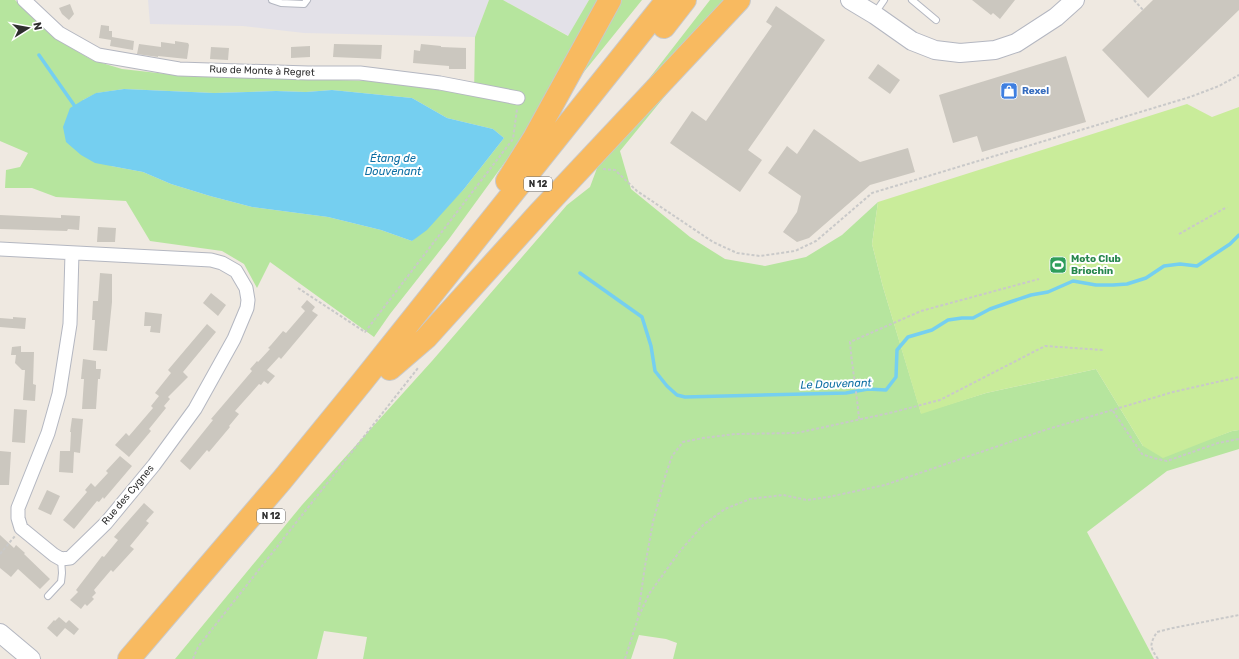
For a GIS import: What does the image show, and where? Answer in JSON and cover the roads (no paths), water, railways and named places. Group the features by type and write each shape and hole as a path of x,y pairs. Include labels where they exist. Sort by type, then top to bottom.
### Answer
{"highway":[{"name":"N 12","path":"473,242 483,216 509,179 534,138 610,0"},
{"name":"N 12","path":"129,659 282,480 667,0"},
{"name":"N 12","path":"148,659 296,486 685,0"},
{"path":"390,369 426,338 538,213 739,0"}],"main road":[{"path":"850,0 879,7 912,41 935,50 960,53 995,50 1016,43 1056,17 1075,0"},
{"path":"0,633 31,659"}],"street":[{"name":"Rue de Monte à Regret","path":"24,0 59,33 98,55 180,69 360,73 440,83 518,98"},
{"name":"Rue des Cygnes","path":"0,249 211,260 222,263 236,271 246,288 248,300 247,308 234,339 195,409 154,465 106,523 70,558 61,559"},
{"path":"61,559 21,528 18,518 18,508 48,433 58,394 70,324 72,253"}],"lane":[{"path":"272,0 281,3 304,4 307,0"},
{"path":"912,0 936,20"},
{"path":"48,596 61,582 61,559"}],"water":[{"name":"Étang de Douvenant","path":"124,89 214,93 276,91 306,92 332,90 412,98 447,118 493,129 504,138 464,189 427,230 412,241 381,230 328,217 252,207 171,184 143,172 95,163 81,155 66,142 63,127 70,108 96,93"}],"waterway":[{"name":"Le Douvenant","path":"39,55 74,105"},
{"name":"Le Douvenant","path":"580,273 642,317 651,346 655,371 667,386 677,395 685,397 846,393 868,389 886,390 896,377 897,350 908,337 932,330 948,320 973,318 990,309 1031,295 1048,292 1073,281 1096,285 1127,284 1146,278 1164,266 1180,264 1197,266 1230,244 1239,235"}],"place":[{"name":"Rexel","path":"1009,91"},
{"name":"Moto Club Briochin","path":"1058,265"}]}
